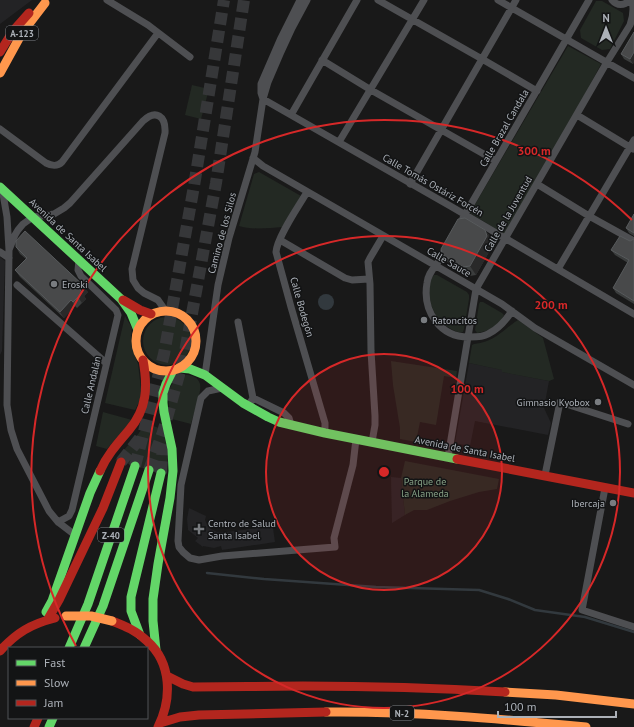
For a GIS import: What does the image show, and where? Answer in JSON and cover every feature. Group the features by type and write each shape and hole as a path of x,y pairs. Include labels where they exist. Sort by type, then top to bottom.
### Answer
{"main road":[{"name":"A-123","path":"0,52 11,33 22,20 47,1"},
{"name":"A-123","path":"1,68 22,33 47,1"},
{"name":"Avenida de Santa Isabel","path":"1,187 121,299 131,313 138,330"},
{"name":"Avenida de Santa Isabel","path":"121,299 140,310 151,314"},
{"path":"159,725 166,710 168,688 167,676 156,650 153,612 158,564 170,500 174,465 172,446 163,413 162,402 166,384 177,369 189,361 195,350 197,339 191,322 177,312 165,310 151,314 142,323 138,330 136,342 137,349 143,360 156,369 168,371 177,369"},
{"name":"Avenida de Santa Isabel","path":"195,350 205,375"},
{"path":"44,620 94,483 104,462 113,448 130,429 139,416 145,395 146,376 143,360"},
{"name":"Avenida de Santa Isabel","path":"177,369 190,369 205,375 222,388 250,402 268,417 291,425 325,433 634,493"},
{"path":"44,620 59,600 103,508 121,462"},
{"name":"Z-40","path":"69,647 88,604 135,466"},
{"name":"Z-40","path":"84,647 102,606 149,470"},
{"path":"140,635 131,611 131,597 161,473"},
{"path":"0,651 9,640 20,631 44,620 66,616 91,616 124,625 140,635 156,650"},
{"path":"167,676 193,687 294,685 415,687 514,692 634,704"},
{"name":"N-2","path":"159,725 180,717 199,715 344,712 480,717 586,727"}],"street":[{"path":"107,0 138,19 190,57"},
{"name":"Camino de los Silos","path":"263,99 261,84 281,38 300,0"},
{"name":"Camino de los Silos","path":"205,375 218,285 229,238 256,146 263,99 268,82 280,54 307,0"},
{"path":"291,115 357,0"},
{"path":"378,0 536,91"},
{"path":"339,142 424,0"},
{"path":"498,0 634,78"},
{"path":"410,184 516,0"},
{"name":"Calle Brazal Candala","path":"459,225 589,0"},
{"path":"612,0 620,5 631,0"},
{"name":"Calle de la Juventud","path":"448,457 476,289 632,21 633,12 631,0"},
{"path":"0,129 46,163 54,166 60,164 158,33"},
{"path":"322,60 371,90 496,160"},
{"name":"Calle Tomás Ostáriz Forcén","path":"263,99 633,311"},
{"path":"9,250 15,235 23,224 33,217 54,214 64,208 75,198 147,118 154,115 162,118 165,126 165,133 132,269 133,280 138,288 144,294 158,300 165,310"},
{"path":"577,115 632,148"},
{"path":"558,269 589,216 632,148 634,140"},
{"name":"Calle Sauce","path":"253,158 263,166 476,289 536,328 634,385"},
{"path":"537,184 634,242"},
{"path":"1,187 7,217 9,250 7,405 11,430 17,450 49,511 58,522 75,535"},
{"name":"Calle Bodegón","path":"307,192 280,240 277,253 291,307 326,423 325,433"},
{"path":"372,442 375,416 371,351 369,260 383,236"},
{"path":"452,237 429,275 426,285 429,311 436,322 446,331 457,336 482,336 492,332 503,323 512,311"},
{"path":"280,240 345,278 352,280 369,279"},
{"path":"0,252 9,258"},
{"name":"Calle Andalán","path":"58,522 69,516 72,510 118,318 118,313 116,310 81,276 78,270 79,260"},
{"path":"17,286 106,363"},
{"path":"238,322 250,402"},
{"path":"222,388 208,391 202,398 181,485 178,541 179,547 190,558 199,560 222,556 335,547 334,538 352,465 356,439"},
{"path":"545,475 560,402 628,424"},
{"path":"605,488 582,610 634,627"}],"shaded area":[{"path":"0,0 32,0 0,24"},
{"path":"0,257 5,261 2,351 0,355"},
{"path":"326,294 332,296 334,302 332,308 326,310 320,308 318,302 320,296"},
{"path":"469,363 503,370 503,372 549,381 544,408 551,423 548,435 475,421 470,446 455,443"},
{"path":"391,477 401,478 405,515 392,523"},
{"name":"Centro de Salud Santa Isabel","path":"189,508 206,516 205,520 207,525 217,532 258,528 257,524 273,528 275,542 222,550 221,546 214,548 203,547 195,541 198,538 188,530 187,519"}],"green space":[{"path":"596,1 602,1 623,13 624,21 610,49 602,50 581,38 580,30"},
{"path":"568,46 601,64 537,184 504,234 470,213"},
{"path":"192,85 209,89 201,119 185,115"},
{"path":"259,172 301,196 282,227 254,228 239,226 254,174"},
{"path":"434,275 437,275 467,292 469,295 463,332 457,332 446,326 435,314 429,293 430,284"},
{"path":"480,302 483,302 504,315 497,325 477,333 475,330"},
{"path":"125,316 132,328 131,336 133,351 138,364 141,389 140,400 135,410 105,403"},
{"path":"162,317 172,317 184,324 191,336 191,346 184,358 172,365 162,365 154,361 147,354 143,346 143,336 147,328 154,321"},
{"path":"518,320 543,338 554,379 549,381 502,372 502,370 469,363 472,345 488,341"},
{"path":"391,361 457,371 456,378 444,376 436,425 420,422 416,442 400,439 400,428 393,385"},
{"path":"186,375 194,377 200,384 199,398 191,424 172,419 168,399 169,392 174,382"},
{"path":"103,412 132,420 107,449 96,446"},
{"path":"144,423 162,429 168,458 166,475 115,460 138,434"},
{"name":"Parque de la Alameda","path":"405,461 499,479 497,489 479,492 427,510 414,510 405,515 401,478"}],"building":[{"path":"634,32 634,52 630,59 621,54"},
{"path":"634,214 634,233 626,228"},
{"path":"465,218 485,230 487,236 470,266 463,267 443,255 441,249 458,219"},
{"path":"25,231 84,286 80,290 82,292 78,297 73,302 71,300 60,312 15,270 27,258 16,247 16,241"},
{"path":"620,236 630,241 634,239 634,301 613,288 629,260 611,250"}],"waterway":[{"path":"207,573 264,579 376,587 479,590 508,599 535,610 585,617 634,632"}],"tunnel":[{"path":"135,466 164,354 194,186 224,0"},
{"path":"149,470 163,432 184,357 216,183 244,0"},
{"path":"121,462 140,438"},
{"path":"161,473 163,444"}],"traffic: fast":[{"path":"0,187 121,299 131,313 138,330"},
{"path":"180,368 190,369 205,375 243,403 279,422 325,433 457,459"},
{"path":"156,650 153,621 153,599 170,498 173,471 172,449 164,412 163,393 173,370"},
{"path":"69,647 88,604 135,466"},
{"path":"84,647 103,606 149,470"},
{"path":"46,612 52,601 90,493 100,471"},
{"path":"140,635 131,611 131,597 161,473"},
{"path":"49,727 53,719"}],"traffic: slow":[{"path":"0,73 22,33 45,3"},
{"path":"160,311 172,311 183,316 191,324 196,335 196,341 194,353 183,366 172,371 160,371 149,366 141,358 136,347 136,335 141,324 149,316 160,311"},
{"path":"66,616 91,616 112,621"},
{"path":"505,692 556,695 634,704"},
{"path":"326,712 424,714 489,718 586,727"}],"traffic: jam":[{"path":"0,52 13,31 29,13"},
{"path":"123,300 140,310 151,314"},
{"path":"100,471 109,454 135,422 143,406 146,388 143,360"},
{"path":"457,459 634,493"},
{"path":"48,619 59,600 103,508 121,462"},
{"path":"0,651 24,630 31,626 55,618"},
{"path":"112,621 131,629 143,637 155,650 161,660 165,670 167,693 166,705 158,727"},
{"path":"167,676 193,687 353,686 505,692"},
{"path":"160,723 180,717 199,715 326,712"},
{"path":"34,727 38,719"}],"place":[{"name":"Eroski","path":"54,284"},
{"name":"Ratoncitos","path":"424,320"},
{"name":"Gimnasio Kyobox","path":"598,402"},
{"name":"Ibercaja","path":"613,503"},
{"name":"Centro de Salud Santa Isabel","path":"199,529"}]}
